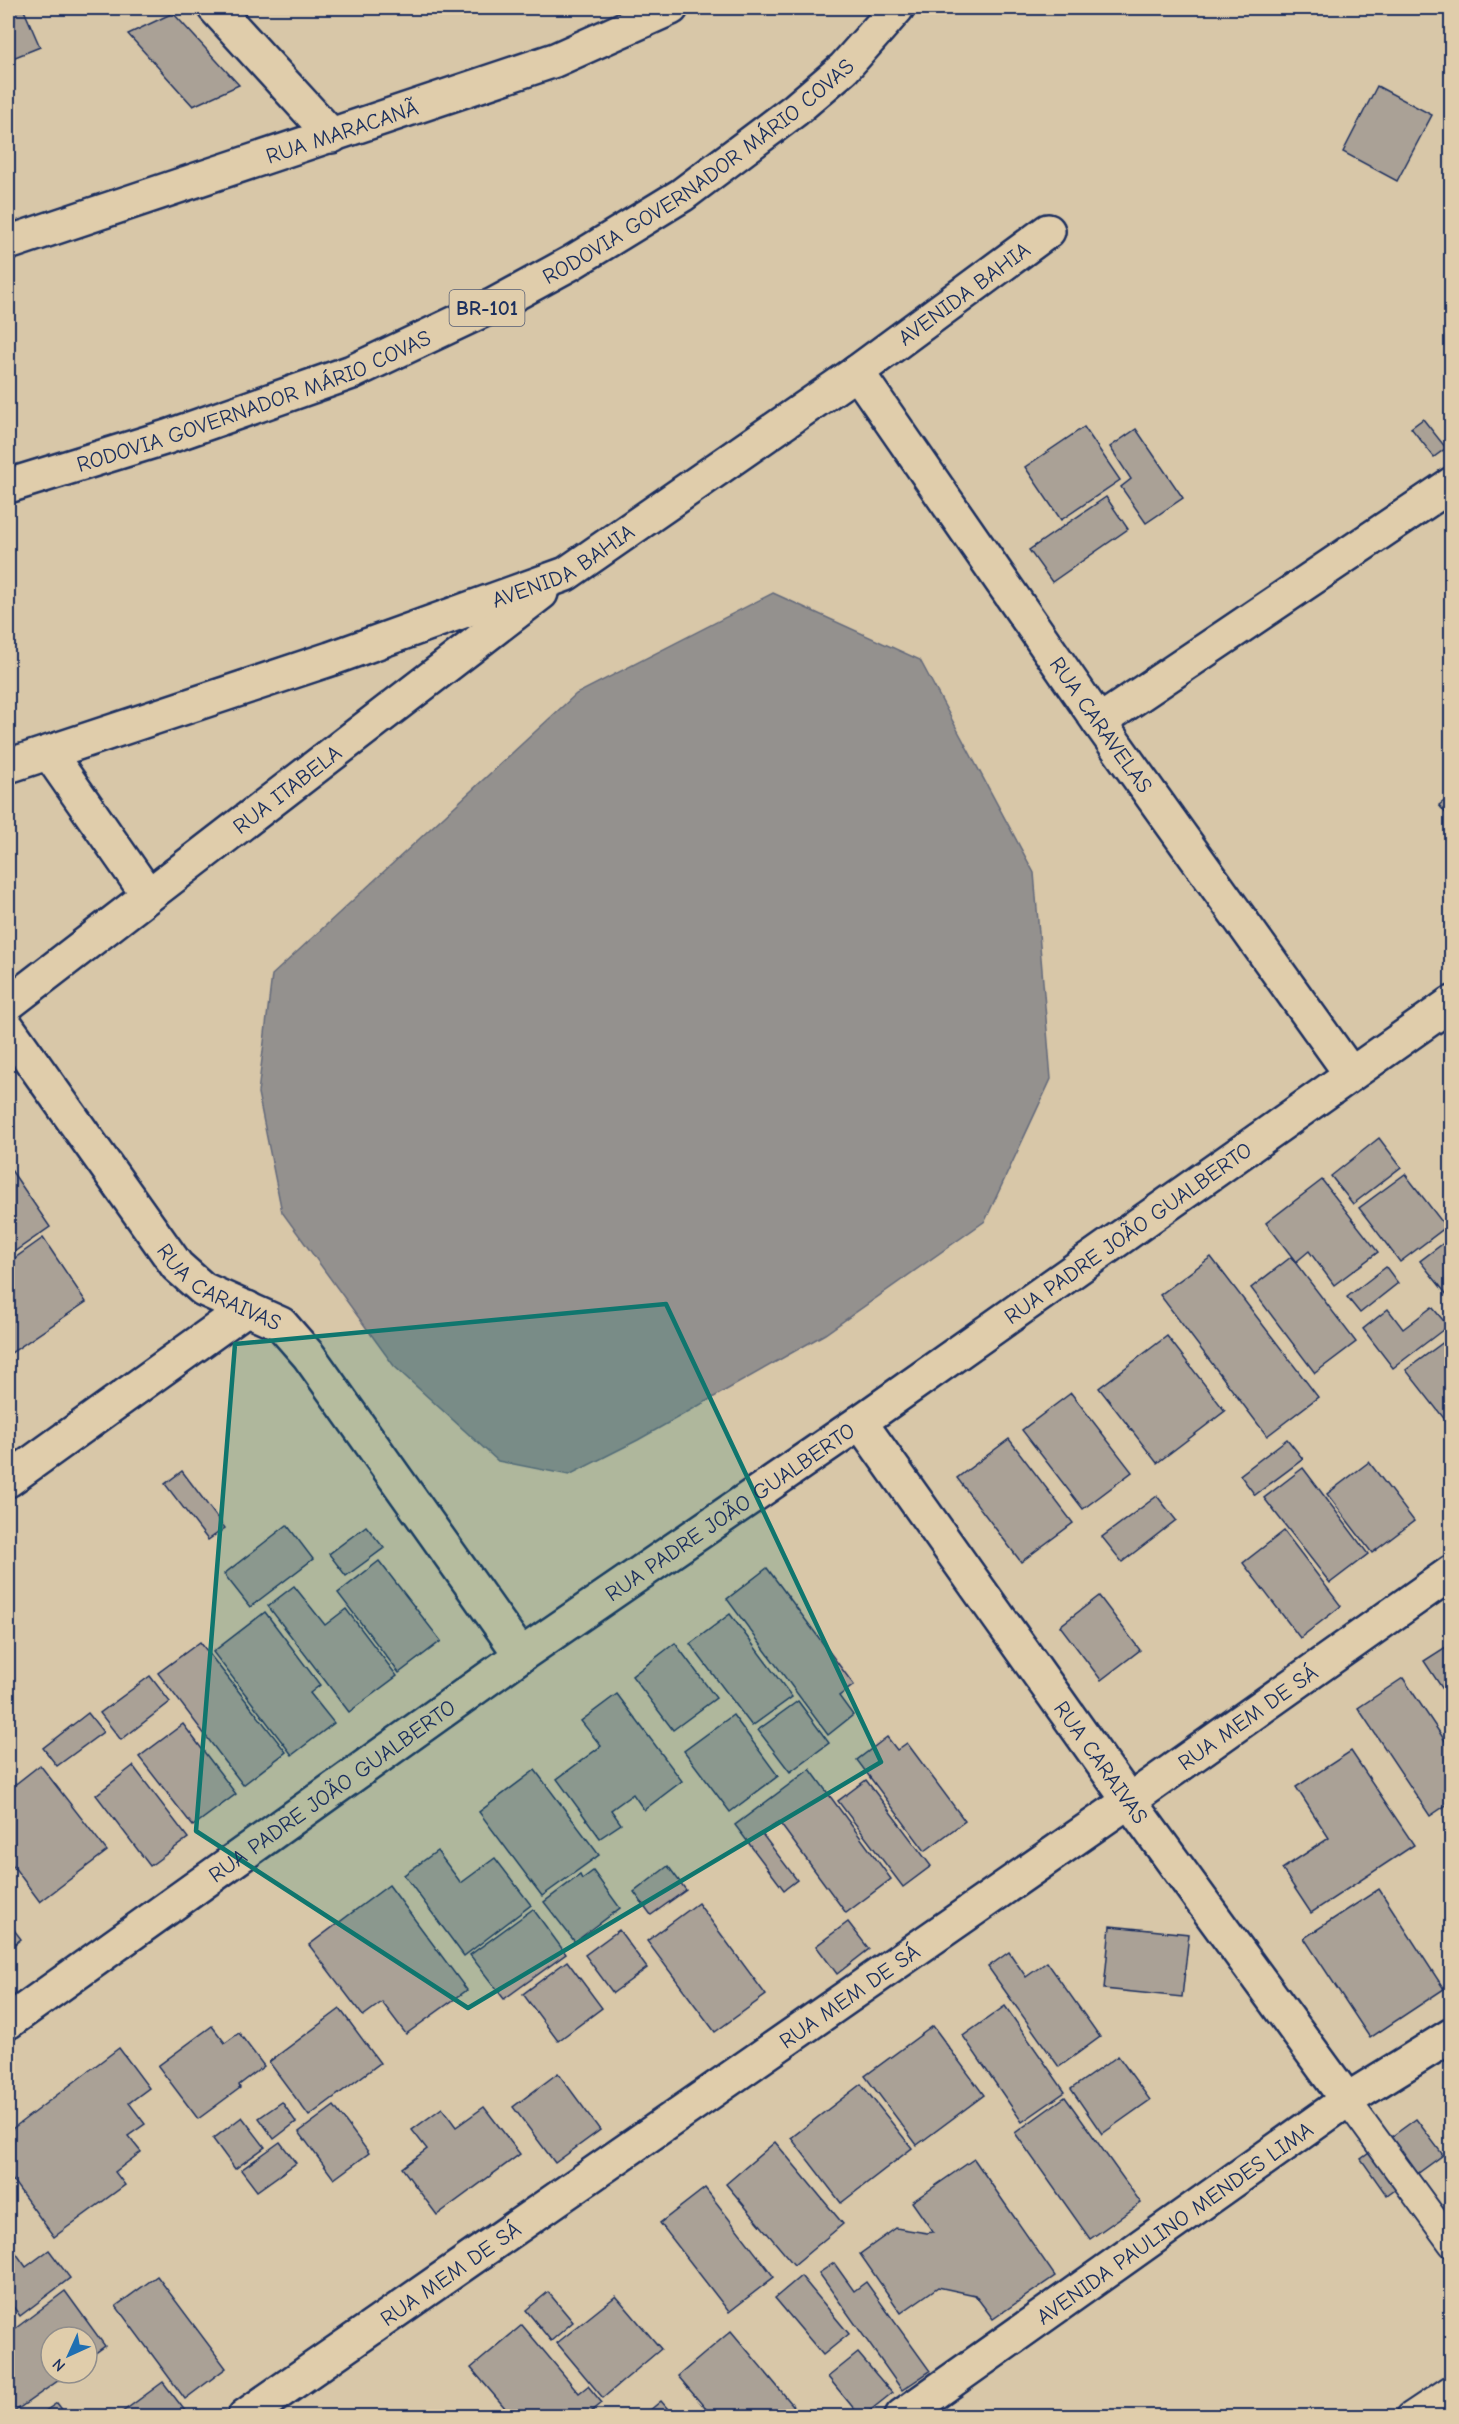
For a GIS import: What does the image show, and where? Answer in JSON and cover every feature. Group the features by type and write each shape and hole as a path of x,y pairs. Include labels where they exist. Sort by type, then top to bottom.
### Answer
{"main road":[{"path":"215,8 332,136"},
{"name":"RUA MARACANÃ","path":"8,243 555,60 671,8"},
{"name":"RODOVIA GOVERNADOR MÁRIO COVAS","path":"8,486 167,437 352,372 494,305 682,195 795,110 844,68 897,8"},
{"name":"AVENIDA BAHIA","path":"8,766 330,659 566,574 857,372 1048,231"},
{"name":"RUA CARAVELAS","path":"857,372 1099,722 1351,1074"},
{"path":"1099,722 1452,484"},
{"name":"RUA ITABELA","path":"8,1004 566,574"},
{"path":"49,753 148,895"},
{"name":"RUA PADRE JOÃO GUALBERTO","path":"8,2022 520,1655 860,1422 1452,1003"},
{"name":"RUA CARAIVAS","path":"8,1028 177,1266 203,1289 280,1324 309,1356 520,1655"},
{"path":"8,1480 247,1308"},
{"name":"RUA CARAIVAS","path":"860,1422 1129,1801 1347,2100"},
{"name":"RUA MEM DE SÁ","path":"245,2416 1129,1801 1452,1572"},
{"name":"AVENIDA PAULINO MENDES LIMA","path":"902,2416 1347,2100 1452,2035"}],"lane":[{"path":"1347,2100 1452,2244"},
{"path":"1410,2416 1452,2388"}],"highlighted area":[{"path":"666,1304 881,1762 468,2008 196,1831 235,1344"}],"shaded area":[{"path":"773,593 920,660 1034,873 1051,1079 985,1221 825,1334 638,1440 569,1475 498,1461 394,1366 282,1212 258,1093 272,975 576,694"}],"building":[{"path":"8,8 23,8 40,47 8,60"},
{"path":"173,13 239,85 193,106 128,34"},
{"path":"1377,86 1432,115 1397,181 1343,152"},
{"path":"1423,419 1446,448 1434,457 1411,428"},
{"path":"1084,427 1120,480 1061,520 1025,467"},
{"path":"1136,429 1183,498 1146,523 1121,487 1131,479 1110,447"},
{"path":"1106,497 1128,529 1052,582 1029,550"},
{"path":"1452,795 1452,821 1439,805"},
{"path":"1379,1138 1401,1167 1353,1204 1331,1176"},
{"path":"8,1168 50,1227 8,1256"},
{"path":"1405,1174 1446,1227 1400,1262 1359,1208"},
{"path":"1322,1180 1378,1252 1334,1285 1309,1251 1296,1262 1266,1223"},
{"path":"43,1238 86,1302 8,1355 8,1263"},
{"path":"1449,1239 1452,1242 1452,1301 1420,1261"},
{"path":"1211,1257 1318,1397 1267,1436 1160,1295"},
{"path":"1291,1257 1356,1342 1315,1373 1251,1288"},
{"path":"1386,1267 1398,1283 1360,1313 1347,1297"},
{"path":"1432,1307 1448,1326 1393,1368 1363,1329 1388,1309 1403,1329"},
{"path":"1167,1336 1225,1411 1157,1463 1099,1388"},
{"path":"1452,1336 1452,1416 1446,1421 1406,1370"},
{"path":"1071,1393 1132,1472 1083,1509 1022,1430"},
{"path":"1009,1439 1073,1523 1021,1562 957,1478"},
{"path":"1287,1439 1303,1459 1255,1495 1240,1475"},
{"path":"1369,1462 1414,1521 1372,1553 1327,1494"},
{"path":"1303,1468 1368,1554 1330,1583 1264,1498"},
{"path":"182,1471 225,1528 208,1540 165,1484"},
{"path":"1157,1496 1176,1520 1122,1562 1102,1537"},
{"path":"287,1525 313,1559 250,1607 224,1574"},
{"path":"366,1526 384,1548 346,1576 329,1554"},
{"path":"1284,1531 1341,1606 1300,1638 1243,1563"},
{"path":"379,1561 441,1641 399,1673 338,1593"},
{"path":"767,1568 854,1685 839,1696 853,1715 828,1735 727,1599"},
{"path":"294,1586 325,1625 346,1609 397,1676 349,1712 268,1606"},
{"path":"1099,1596 1140,1650 1101,1680 1060,1626"},
{"path":"265,1612 320,1685 310,1693 334,1723 292,1755 213,1652"},
{"path":"730,1614 792,1697 752,1726 690,1644"},
{"path":"200,1642 286,1752 243,1785 158,1673"},
{"path":"675,1643 716,1698 673,1730 632,1676"},
{"path":"1452,1643 1452,1703 1424,1661"},
{"path":"150,1676 170,1702 121,1740 100,1713"},
{"path":"1403,1678 1452,1751 1452,1801 1430,1816 1358,1708"},
{"path":"617,1694 682,1781 644,1810 633,1794 611,1810 621,1824 600,1838 557,1779 601,1746 581,1721"},
{"path":"798,1701 829,1743 790,1772 758,1730"},
{"path":"88,1713 103,1732 57,1766 43,1748"},
{"path":"733,1715 778,1776 730,1812 684,1751"},
{"path":"183,1724 236,1794 193,1826 139,1757"},
{"path":"887,1737 897,1750 907,1743 965,1821 925,1851 857,1760"},
{"path":"1351,1751 1414,1845 1311,1913 1282,1869 1329,1838 1296,1787"},
{"path":"40,1765 107,1851 40,1902 8,1859 8,1790"},
{"path":"133,1766 188,1838 150,1866 96,1795"},
{"path":"810,1769 891,1879 846,1913 779,1822 762,1834 797,1880 784,1890 735,1825"},
{"path":"535,1770 599,1855 542,1896 479,1812"},
{"path":"866,1780 931,1866 903,1887 838,1801"},
{"path":"437,1851 461,1883 495,1858 531,1905 464,1956 404,1875"},
{"path":"668,1866 686,1890 651,1915 634,1892"},
{"path":"593,1871 620,1908 575,1942 544,1902 580,1875 582,1879"},
{"path":"389,1885 467,1990 406,2034 382,2002 363,2016 309,1945"},
{"path":"1379,1889 1444,1989 1370,2038 1304,1938"},
{"path":"698,1903 766,1995 715,2032 647,1941"},
{"path":"533,1909 566,1954 504,1999 470,1955"},
{"path":"8,1922 21,1939 8,1949"},
{"path":"848,1922 869,1949 837,1974 816,1946"},
{"path":"1110,1926 1189,1934 1182,1997 1104,1989"},
{"path":"619,1930 647,1968 613,1993 585,1955"},
{"path":"1009,1952 1026,1977 1047,1962 1100,2037 1059,2067 988,1967"},
{"path":"567,1961 602,2008 558,2041 523,1994"},
{"path":"1005,2006 1065,2092 1022,2122 963,2036"},
{"path":"340,2009 380,2063 309,2116 269,2062"},
{"path":"212,2026 225,2043 239,2033 264,2066 239,2085 240,2088 198,2119 158,2066"},
{"path":"933,2026 984,2095 917,2145 865,2076"},
{"path":"119,2048 149,2088 129,2103 145,2124 128,2136 141,2152 115,2172 125,2185 54,2237 8,2174 8,2132"},
{"path":"1118,2056 1150,2100 1102,2134 1071,2089"},
{"path":"558,2073 600,2130 555,2163 513,2107"},
{"path":"861,2084 912,2148 841,2203 791,2138"},
{"path":"1065,2097 1141,2203 1090,2239 1015,2133"},
{"path":"282,2102 296,2122 274,2139 259,2118"},
{"path":"334,2106 369,2153 334,2179 299,2132"},
{"path":"484,2107 520,2154 437,2215 402,2168 427,2149 412,2130 442,2108 456,2127"},
{"path":"242,2117 265,2147 235,2169 213,2139"},
{"path":"1416,2119 1443,2155 1387,2196 1361,2159"},
{"path":"280,2142 296,2163 257,2191 241,2170"},
{"path":"775,2142 843,2224 794,2265 726,2184"},
{"path":"974,2159 1055,2276 993,2319 975,2295 938,2287 901,2313 860,2254 896,2228 933,2232 912,2202"},
{"path":"705,2188 774,2277 729,2312 660,2223"},
{"path":"49,2250 70,2278 20,2316 8,2300 8,2259 16,2253 26,2267"},
{"path":"834,2263 854,2291 866,2282 930,2371 902,2390 819,2273"},
{"path":"157,2276 226,2368 185,2399 116,2306"},
{"path":"801,2276 849,2334 823,2355 775,2298"},
{"path":"65,2291 90,2325 39,2325 39,2385 52,2385 8,2416 8,2334"},
{"path":"548,2292 573,2322 551,2341 526,2310"},
{"path":"616,2296 661,2349 603,2398 557,2343"},
{"path":"522,2325 579,2393 588,2386 602,2403 586,2416 512,2416 471,2368"},
{"path":"731,2331 802,2416 712,2416 678,2376"},
{"path":"99,2338 105,2346 99,2350"},
{"path":"858,2353 892,2393 863,2416 860,2416 828,2377"},
{"path":"163,2382 189,2416 117,2416"},
{"path":"661,2401 674,2416 643,2416"},
{"path":"57,2403 67,2416 38,2416"}]}
